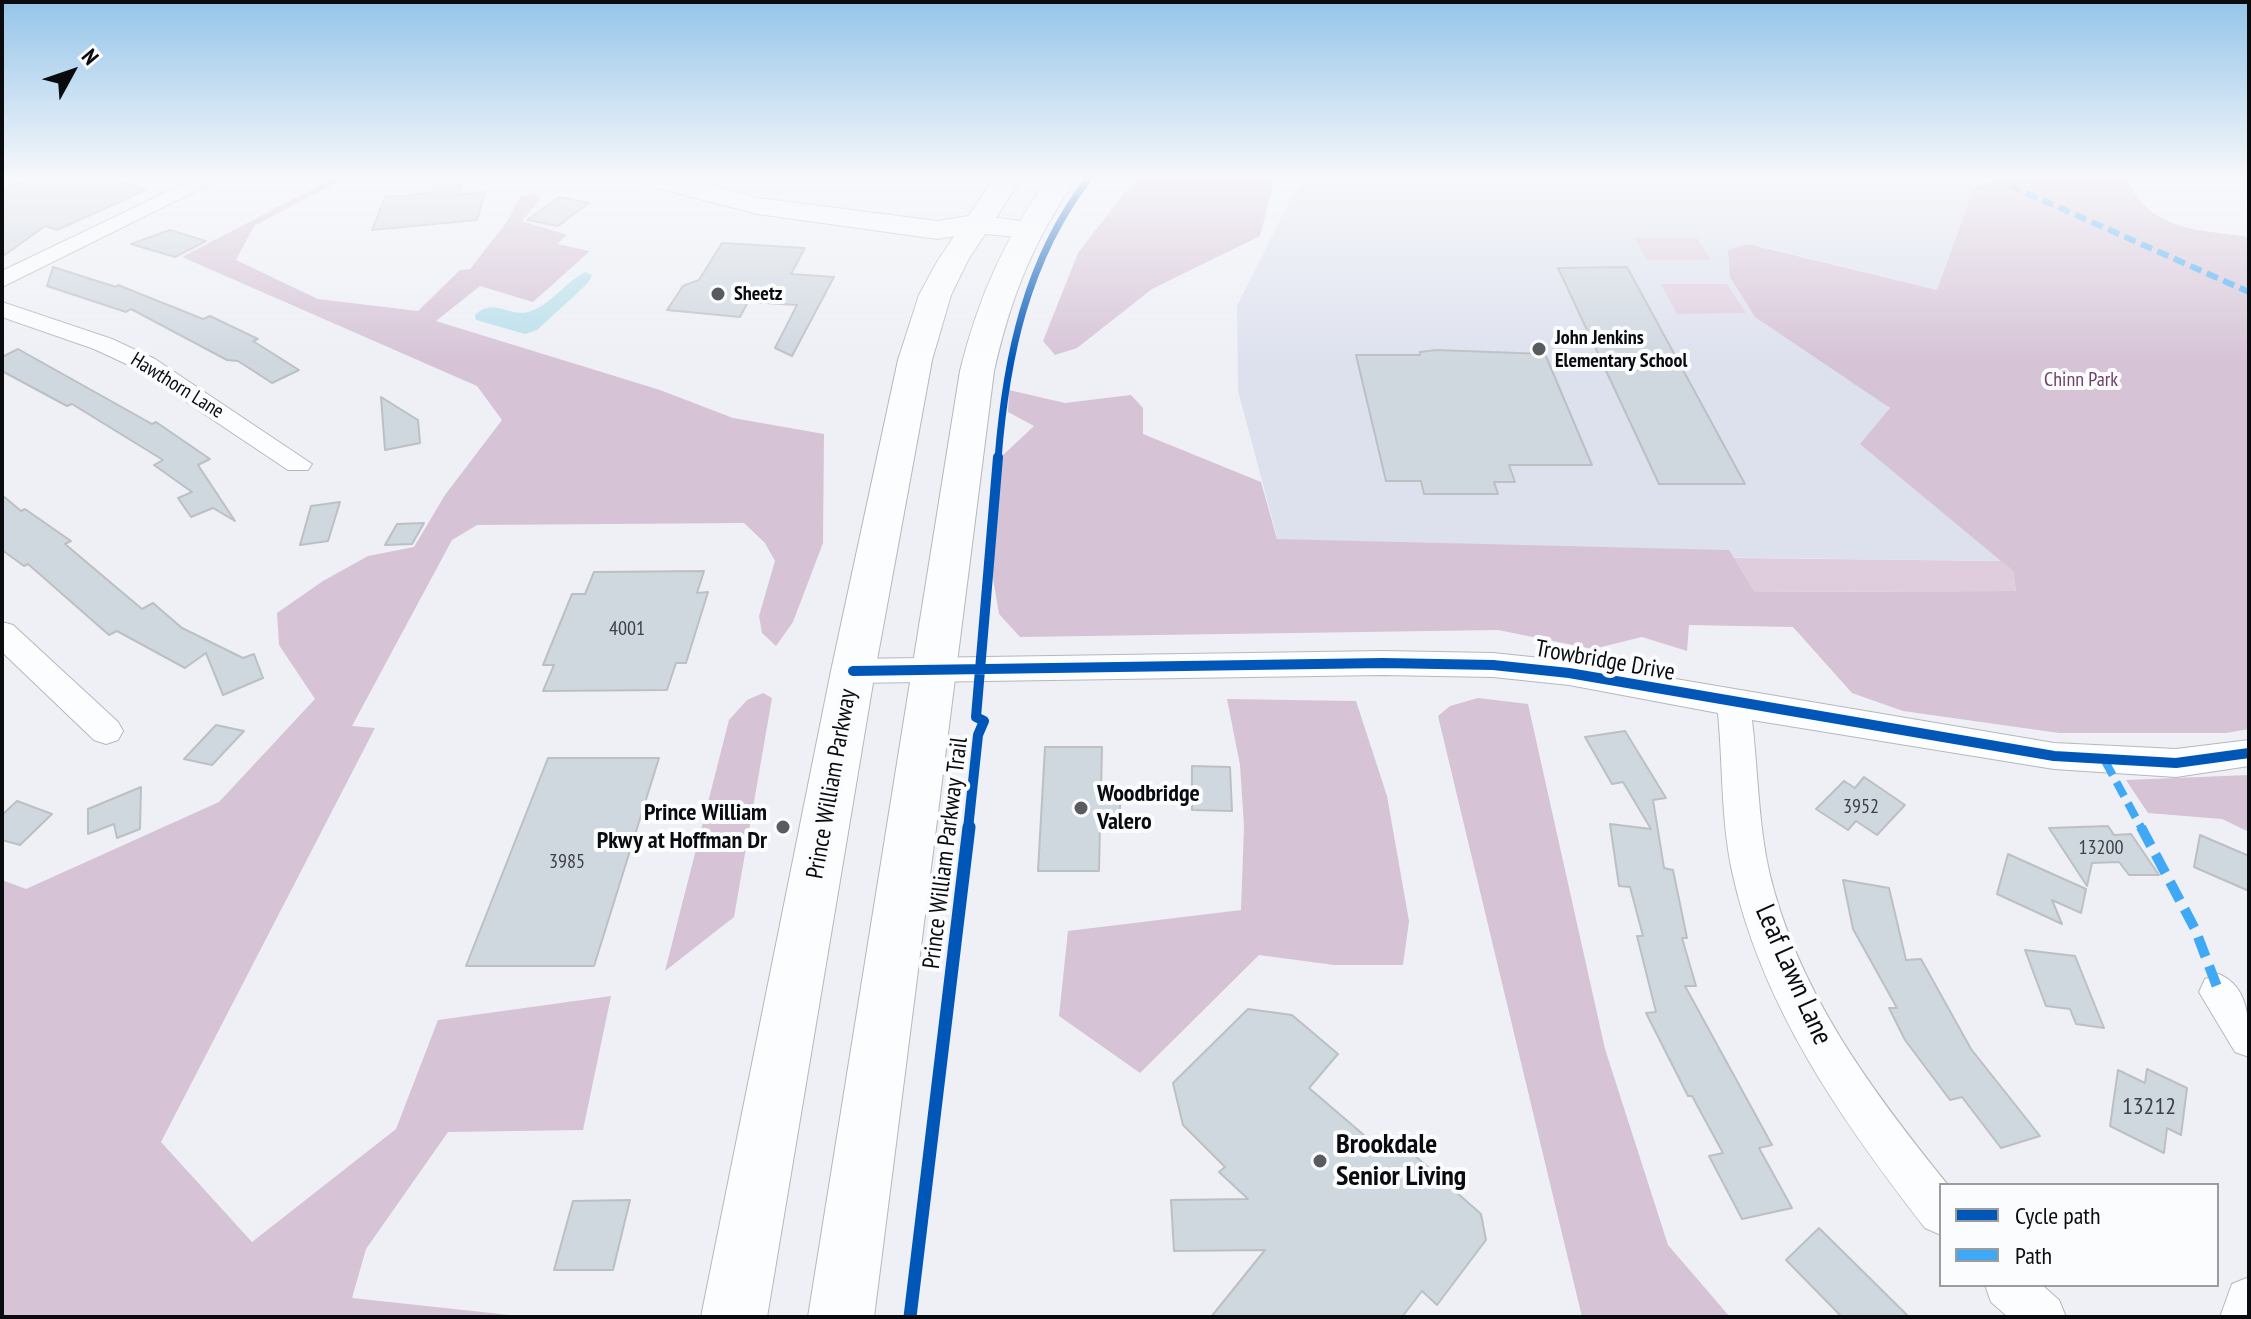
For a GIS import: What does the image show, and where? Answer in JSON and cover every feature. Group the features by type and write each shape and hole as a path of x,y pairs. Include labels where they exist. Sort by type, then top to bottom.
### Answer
{"highway":[{"name":"Prince William Parkway","path":"734,1317 853,671 915,360 935,295 966,240"},
{"path":"841,1317 936,670 975,365 998,292 1022,240"}],"street":[{"path":"2,280 85,240"},
{"name":"Hawthorn Lane","path":"2,309 103,344 146,364 298,464"},
{"path":"2,633 106,731"},
{"name":"Trowbridge Drive","path":"853,671 1383,663 1493,665 1569,673 1734,704 2054,756 2116,762 2176,763 2249,753"},
{"name":"Leaf Lawn Lane","path":"1734,704 1750,868 1776,951 1802,1007 1846,1083 1896,1156 1939,1210"},
{"path":"2219,992 2249,1038"},
{"path":"2010,1287 2042,1317"},
{"path":"2244,1317 2249,1301"}],"shaded area":[{"name":"John Jenkins Elementary School","path":"1270,240 1955,240 1937,290 1759,246 2011,561 1281,552 1238,391 1237,306"},
{"path":"1635,240 1698,240 1711,260 1647,260"},
{"path":"1661,284 1727,284 1746,313 1677,314"},
{"path":"1734,558 2001,561 2013,571 2016,591 1755,592"}],"green space":[{"path":"216,240 247,240 236,260 318,299 418,311 460,270 470,269 493,240 562,240 557,244 590,251 533,302 480,286 436,321 660,390 733,418 824,434 823,543 793,622 776,646 762,633 759,616 775,561 765,543 744,523 477,525 452,540 352,726 375,728 161,1142 252,1242 396,1129 438,1020 611,996 583,1130 448,1132 366,1249 352,1298 528,1317 2,1317 2,880 26,889 219,802 315,699 279,645 277,613 323,581 368,556 414,547 445,495 502,420 477,386 182,257"},
{"path":"1088,240 1253,240 1152,289 1077,348 1055,355 1043,341 1078,253"},
{"name":"Chinn Park","path":"1955,240 2249,240 2249,729 2226,733 2059,733 1903,711 1852,693 1793,627 1689,625 1687,651 1642,637 1593,649 1498,630 1020,637 999,614 990,561 1002,456 1034,426 1008,412 1009,390 1065,403 1131,395 1143,408 1143,434 1261,482 1277,539 1729,550 1755,592 2016,591 2013,571 1860,444 1890,408 1755,317 1730,277 1728,250 1748,244 1937,290"},
{"path":"763,693 772,698 734,917 665,971 729,720 747,700"},
{"path":"1478,698 1528,704 1605,1049 1668,1245 1730,1317 1582,1317 1438,716 1450,706"},
{"path":"1227,699 1356,701 1387,796 1409,921 1403,965 1334,965 1259,955 1140,1073 1059,1016 1068,931 1241,910 1244,826 1240,765"},
{"path":"2249,775 2249,832 2222,819 2148,813 2126,780"}],"water":[{"path":"585,272 592,275 588,283 537,330 525,334 476,320 475,315 488,308 520,313 536,309"}],"building":[{"path":"2,240 26,240 2,257"},
{"path":"143,240 206,241 175,257 131,244"},
{"path":"722,243 805,248 791,274 834,277 792,356 775,348 797,305 748,302 740,317 667,310 683,286 699,280"},
{"path":"53,267 116,287 118,285 203,319 210,316 258,339 253,341 299,370 272,383 238,361 227,360 131,309 126,312 47,286"},
{"path":"1627,267 1745,484 1659,484 1558,268"},
{"path":"18,349 152,424 156,422 210,459 198,465 235,521 213,508 191,517 178,498 192,492 154,465 163,460 72,404 67,406 2,371 2,357"},
{"path":"1420,352 1545,354 1592,465 1509,465 1515,482 1494,482 1498,494 1424,494 1421,481 1386,481 1356,355 1420,355"},
{"path":"381,397 418,420 420,443 385,450"},
{"path":"2,495 21,511 25,509 71,541 65,544 142,609 153,603 182,628 243,658 254,654 263,678 223,695 206,653 185,668 117,631 109,635 28,564 24,566 2,550"},
{"path":"340,502 328,541 300,545 311,506"},
{"path":"424,523 412,544 385,545 397,524"},
{"path":"704,571 697,593 708,592 686,663 676,663 667,690 543,691 554,665 543,665 572,594 585,594 594,572"},
{"path":"216,725 244,731 212,765 184,759"},
{"path":"1625,731 1666,798 1653,800 1664,868 1673,870 1687,938 1682,938 1696,986 1685,986 1772,1145 1759,1148 1792,1208 1742,1219 1709,1156 1723,1153 1692,1096 1688,1096 1646,1013 1656,1012 1637,936 1643,936 1630,887 1619,886 1610,824 1651,829 1623,782 1612,784 1585,737"},
{"name":"Woodbridge Valero","path":"1045,747 1102,747 1101,791 1120,791 1120,824 1100,824 1099,871 1038,871"},
{"path":"548,758 659,758 594,966 466,966"},
{"path":"1192,766 1230,767 1232,811 1192,810"},
{"path":"1864,777 1905,805 1877,835 1856,821 1848,830 1816,809 1844,781 1855,788"},
{"path":"141,787 140,829 117,838 114,824 88,834 88,809"},
{"path":"17,801 52,814 20,845 2,840 2,815"},
{"path":"2108,826 2114,835 2131,834 2159,875 2129,875 2119,862 2092,863 2087,886 2049,828"},
{"path":"2200,835 2249,856 2249,891 2194,867"},
{"path":"2008,854 2086,889 2081,913 2052,900 2062,924 1997,894"},
{"path":"1843,880 1889,888 1906,960 1921,959 1971,1049 2040,1136 2001,1148 1962,1097 1950,1100 1905,1040 1889,1008 1897,1008 1853,929"},
{"path":"2025,950 2075,956 2104,1028 2076,1024 2070,1009 2046,1006"},
{"name":"Brookdale Senior Living","path":"1248,1009 1292,1015 1338,1054 1309,1088 1386,1154 1413,1154 1481,1214 1486,1240 1437,1305 1422,1291 1402,1317 1211,1317 1265,1250 1174,1251 1171,1200 1248,1199 1219,1172 1225,1167 1183,1125 1173,1083"},
{"path":"2147,1069 2187,1088 2181,1135 2167,1128 2164,1153 2110,1126 2118,1070 2145,1083"},
{"path":"630,1200 613,1270 554,1270 573,1201"},
{"path":"1819,1228 1909,1317 1842,1317 1786,1260"}],"marked path":[{"path":"2131,240 2249,292"},
{"path":"2105,761 2195,929 2219,992"}],"cycle path":[{"name":"Prince William Parkway Trail","path":"910,1317 978,735 984,721 976,717 1004,382 1023,301 1052,240"},
{"path":"853,671 1383,663 1493,665 1569,673 1734,704 2054,756 2176,763 2249,753"}],"place":[{"name":"Sheetz","path":"718,294"},
{"name":"John Jenkins Elementary School","path":"1539,349"},
{"name":"Woodbridge Valero","path":"1081,808"},
{"name":"Prince William Pkwy at Hoffman Dr","path":"783,827"},
{"name":"Brookdale Senior Living","path":"1320,1161"}]}
